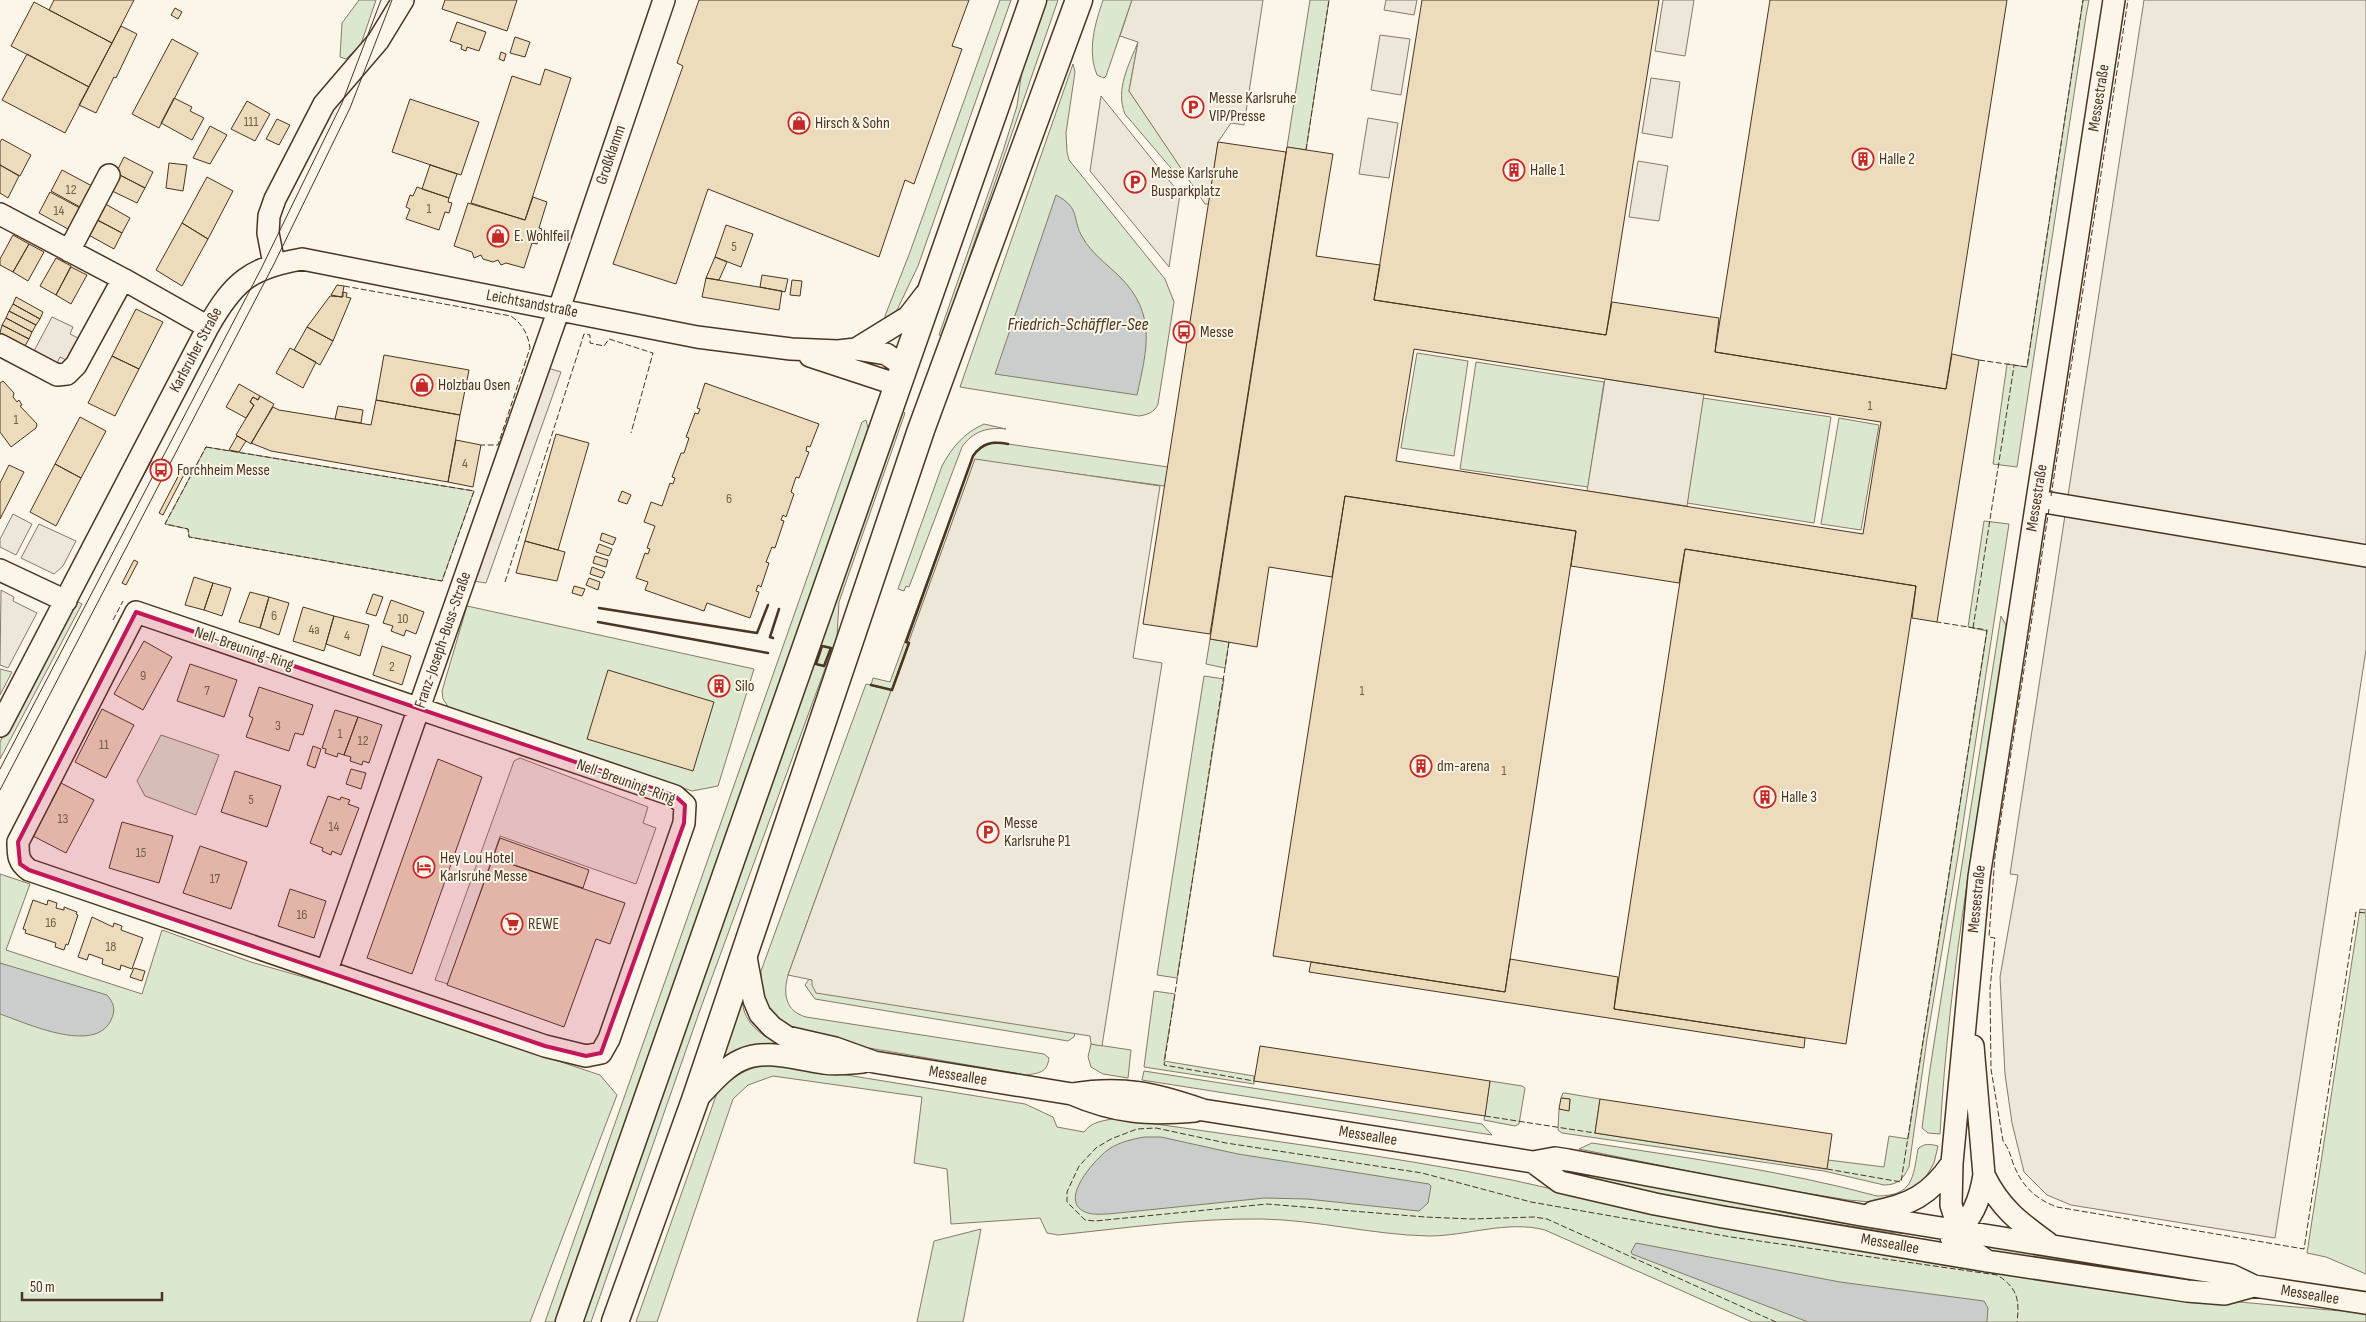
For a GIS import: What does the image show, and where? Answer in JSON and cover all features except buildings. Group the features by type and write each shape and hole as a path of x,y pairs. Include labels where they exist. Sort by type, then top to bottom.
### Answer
{"main road":[{"path":"615,1322 695,1100 921,430 913,382 917,332 1033,0"},
{"path":"568,1322 913,382 1079,0"},
{"path":"913,382 926,379 919,364 917,332"}],"street":[{"path":"274,264 268,233 269,216 275,199 324,104 378,41 403,0"},
{"name":"Großklamm","path":"559,309 664,0"},
{"name":"Messestraße","path":"1959,1230 1951,1206 1952,1163 1979,877 2114,0"},
{"path":"69,251 109,175"},
{"path":"0,214 123,279 208,327"},
{"name":"Leichtsandstraße","path":"274,264 302,259 697,337 791,349 838,351 856,349 886,354 913,382"},
{"name":"Karlsruher Straße","path":"0,726 208,327 224,300 236,285 261,269 274,264"},
{"name":"Leichtsandstraße","path":"856,349 908,317 936,278"},
{"path":"0,345 57,374 67,374 76,366 123,279"},
{"name":"Franz-Joseph-Buss-Straße","path":"327,970 559,309"},
{"name":"Leichtsandstraße","path":"791,349 866,376 913,382"},
{"path":"2050,503 2366,556"},
{"path":"0,570 66,602"},
{"name":"Nell-Breuning-Ring","path":"136,612 675,796 685,805 684,822 609,1039 601,1053 594,1056 545,1046 414,1003 327,970 29,870 20,864 18,842 136,612"},
{"name":"Messeallee","path":"745,952 754,1000 760,1014 772,1027 787,1037 835,1048 874,1062 1072,1094 1100,1106 1158,1114 1203,1110 1533,1162 1555,1158 1568,1160 1861,1214 2231,1275 2254,1286 2366,1303"},
{"name":"Messestraße","path":"1959,1230 1972,1215 1982,1190 1984,1175 1968,998"},
{"name":"Messeallee","path":"695,1100 726,1069 741,1060 755,1055 771,1055 826,1064 874,1062"},
{"name":"Messeallee","path":"1533,1162 1560,1182 1655,1204 1987,1261 2187,1291 2224,1294 2254,1286"},
{"path":"1861,1214 1896,1208 1914,1201 1942,1178 1952,1163"},
{"path":"1984,1175 2002,1205 2014,1219 2050,1244"},
{"path":"1918,1249 1940,1243 1959,1230 1974,1252 1987,1261"}],"highlighted area":[{"path":"136,612 675,796 685,805 684,823 601,1053 586,1056 545,1046 29,870 20,864 18,842"}],"green space":[{"path":"359,0 376,0 361,44 346,59 340,57 342,23"},
{"path":"1000,0 1011,0 918,266 897,310 891,319 885,321 885,316 910,252"},
{"path":"1045,0 1058,0 942,336 939,335 1017,106 1023,63"},
{"path":"1103,0 1132,0 1104,78 1097,75 1092,47"},
{"path":"1310,0 1329,0 1306,150 1287,147"},
{"path":"2083,0 2089,0 2017,467 1993,464 2007,364 2027,367"},
{"path":"1138,42 1129,91 1186,175 1176,174 1125,114 1122,105 1122,86"},
{"path":"1073,64 1075,72 1066,133 1069,160 1165,279 1174,302 1158,404 1153,411 1142,416 960,387"},
{"path":"1417,353 1468,361 1454,456 1401,448"},
{"path":"1476,362 1604,382 1588,487 1460,469"},
{"path":"1703,398 1831,417 1814,523 1687,503"},
{"path":"902,410 905,413 839,602 837,636 700,1010 591,1322 581,1322"},
{"path":"1839,418 1879,425 1861,530 1821,524"},
{"path":"866,420 869,431 556,1322 545,1322 862,422"},
{"path":"984,424 1006,429 981,431 971,437 962,447 909,587 906,586 904,591 898,589 942,466 959,441"},
{"path":"994,442 1168,467 1165,486 975,460 788,975 786,995 787,1001 794,1011 806,1017 1044,1054 1049,1058 1046,1067 1042,1071 1026,1075 805,1037 785,1025 771,1011 766,1004 761,984 761,971 866,684 871,685 873,678 890,682 973,456 984,445"},
{"path":"206,447 474,491 442,581 189,537 188,529 165,524"},
{"path":"1984,521 2009,524 1958,856 1927,1039 1909,1167 1905,1175 1896,1182 1884,1185 1824,1171 1562,1133 1558,1130 1559,1109 1569,1110 1570,1099 1561,1098 1563,1093 1565,1093 1600,1099 1595,1133 1826,1169 1828,1160 1884,1167 1889,1136 1908,1139 1987,631 1968,627"},
{"path":"74,600 82,604 0,759 0,742"},
{"path":"467,606 754,669 718,786 692,791 449,708 443,699 442,691"},
{"path":"2001,616 2006,625 2005,646 1966,889 1950,1011 1940,1134 1928,1133 1922,1128 1930,1069"},
{"path":"1210,639 1229,642 1225,668 1206,664"},
{"path":"0,669 12,672 0,695"},
{"path":"1204,676 1224,679 1177,978 1157,975"},
{"path":"161,735 219,755 196,815 145,796 137,781"},
{"path":"0,874 30,884 6,950 142,994 162,930 251,962 328,984 600,1075 617,1095 530,1322 0,1322"},
{"path":"2360,909 2366,910 2366,1274 2326,1257 2307,1253"},
{"path":"809,979 1075,1033 1074,1037 1068,1041 815,999 805,985"},
{"path":"1154,991 1175,994 1164,1061 1254,1076 1254,1084 1144,1067"},
{"path":"742,998 743,1008 751,1024 764,1035 789,1046 717,1066"},
{"path":"1091,1044 1131,1050 1128,1078 1103,1074 1091,1067 1088,1057"},
{"path":"779,1064 1025,1104 1053,1117 1057,1127 1084,1132 1094,1124 1116,1118 1314,1147 1414,1162 1512,1180 1700,1224 2183,1297 2341,1311 2366,1315 2366,1322 1752,1322 1545,1230 1531,1227 1502,1228 1429,1236 1387,1233 1283,1220 1237,1219 1160,1224 1058,1235 1047,1233 1040,1218 951,1224 947,1169 914,1163 922,1097 773,1076 748,1085 733,1099 657,1322 636,1322 717,1093 731,1080 745,1071 761,1066"},
{"path":"1144,1071 1482,1124 1492,1135 1142,1080"},
{"path":"1490,1081 1525,1088 1519,1124 1515,1126 1484,1120"},
{"path":"1592,1143 1771,1172 1877,1196 1898,1193 1904,1189 1915,1169 1918,1149 1927,1144 1938,1146 1934,1163 1921,1185 1881,1203 1848,1200 1763,1186 1579,1149"},
{"path":"1549,1166 1922,1235 1887,1232 1669,1197 1565,1175"},
{"path":"981,1229 963,1322 917,1322 934,1241"},
{"path":"1977,1242 2211,1280 2090,1273 2004,1259"}],"shaded area":[{"name":"Messe Karlsruhe VIP/Presse","path":"1132,0 1263,0 1244,125 1231,123 1218,142 1209,204 1205,204 1129,91 1138,42 1120,36"},
{"path":"1386,0 1417,0 1414,15 1384,10"},
{"path":"1663,0 1694,0 1685,56 1655,51"},
{"path":"2144,0 2366,0 2366,650 2275,1238 2071,1205 2047,1195 2024,1172 2012,1123 2005,1074 2000,977 2018,875 2010,874"},
{"path":"1380,35 1410,39 1401,95 1371,90"},
{"path":"1651,78 1680,82 1672,138 1642,133"},
{"name":"Messe Karlsruhe Busparkplatz","path":"1101,96 1180,194 1169,267 1090,171"},
{"path":"1368,118 1398,123 1389,178 1359,174"},
{"path":"1638,161 1668,166 1659,221 1629,217"},
{"path":"52,317 73,327 70,334 88,343 76,365 60,357 57,363 34,351"},
{"path":"548,368 561,372 486,583 473,581"},
{"path":"1605,379 1704,394 1687,506 1587,491"},
{"name":"Messe Karlsruhe P1","path":"975,459 1160,486 1133,658 1162,663 1102,1046 1091,1044 1090,1036 816,993 812,980 788,975"},
{"path":"13,514 32,524 16,555 0,547 0,539"},
{"path":"39,524 76,541 63,566 54,574 21,558"},
{"path":"1,590 14,597 13,601 37,613 8,668 0,665"},
{"path":"520,758 648,807 643,823 656,828 636,884 500,836 448,984 435,980 514,761"}],"water":[{"name":"Friedrich-Schäffler-See","path":"1056,195 1070,205 1079,231 1086,243 1120,277 1132,291 1140,305 1144,318 1146,347 1137,395 995,374"},
{"path":"0,963 107,995 114,1007 111,1020 103,1030 91,1035 76,1036 59,1034 0,1014"},
{"path":"1145,1137 1161,1137 1238,1154 1429,1184 1431,1186 1428,1203 1419,1211 1307,1199 1265,1198 1108,1214 1090,1214 1079,1208 1075,1200 1076,1191 1095,1162 1113,1147 1126,1141"},
{"path":"1636,1243 1840,1282 1984,1301 1988,1308 1987,1322 1808,1322 1632,1254 1631,1252"}],"tram line":[{"path":"0,769 261,269 342,103 381,0"},
{"path":"0,790 274,264 350,108 392,0"}],"fence":[{"path":"1306,150 1329,0"},
{"path":"1979,360 2027,367 2083,0"},
{"path":"2051,496 2128,0"},
{"path":"344,286 511,316 522,326 528,338 530,348 498,445 481,445"},
{"path":"505,582 584,334 590,335 590,343 604,346 609,339 653,353 631,433"},
{"path":"1973,628 2014,366"},
{"path":"206,447 474,491 442,581 189,537 188,529 165,524 206,447"},
{"path":"2049,509 1995,856 1989,937 1995,938 1990,989 1991,1069 2003,1141 2020,1178 2042,1200 2057,1207 2304,1249 2356,912 2366,913"},
{"path":"113,620 123,601"},
{"path":"1827,1169 1901,1182 1987,630 1937,622"},
{"path":"1229,642 1164,1065 1254,1081"},
{"path":"1485,1116 1595,1133"},
{"path":"1776,1322 1547,1219 1534,1217 1471,1219 1425,1217 1267,1204 1095,1221 1085,1220 1067,1202 1067,1192 1079,1166 1096,1148 1111,1139 1137,1129 1156,1128 1226,1143 1422,1173 1531,1202 1731,1237 1997,1275 2009,1284 2016,1295 2018,1307 2017,1322"}],"wall":[{"path":"871,685 892,690 909,643 906,642 973,456 980,448 988,444 1008,444"},
{"path":"599,608 757,633 768,605"},
{"path":"773,638 770,637 779,609"},
{"path":"598,622 768,653"},
{"path":"822,646 831,648 824,666 816,664 822,646"}],"place":[{"name":"Messe Karlsruhe VIP/Presse","path":"1193,107"},
{"name":"Hirsch & Sohn","path":"799,123"},
{"name":"Halle 2","path":"1863,159"},
{"name":"Halle 1","path":"1514,170"},
{"name":"Messe Karlsruhe Busparkplatz","path":"1135,182"},
{"name":"E. Wohlfeil","path":"498,236"},
{"name":"Messe","path":"1184,332"},
{"name":"Holzbau Osen","path":"422,385"},
{"name":"Forchheim Messe","path":"161,470"},
{"name":"Silo","path":"719,686"},
{"name":"dm-arena","path":"1421,766"},
{"name":"Halle 3","path":"1765,797"},
{"name":"Messe Karlsruhe P1","path":"988,832"},
{"name":"Hey Lou Hotel Karlsruhe Messe","path":"424,867"},
{"name":"REWE","path":"512,924"}]}
